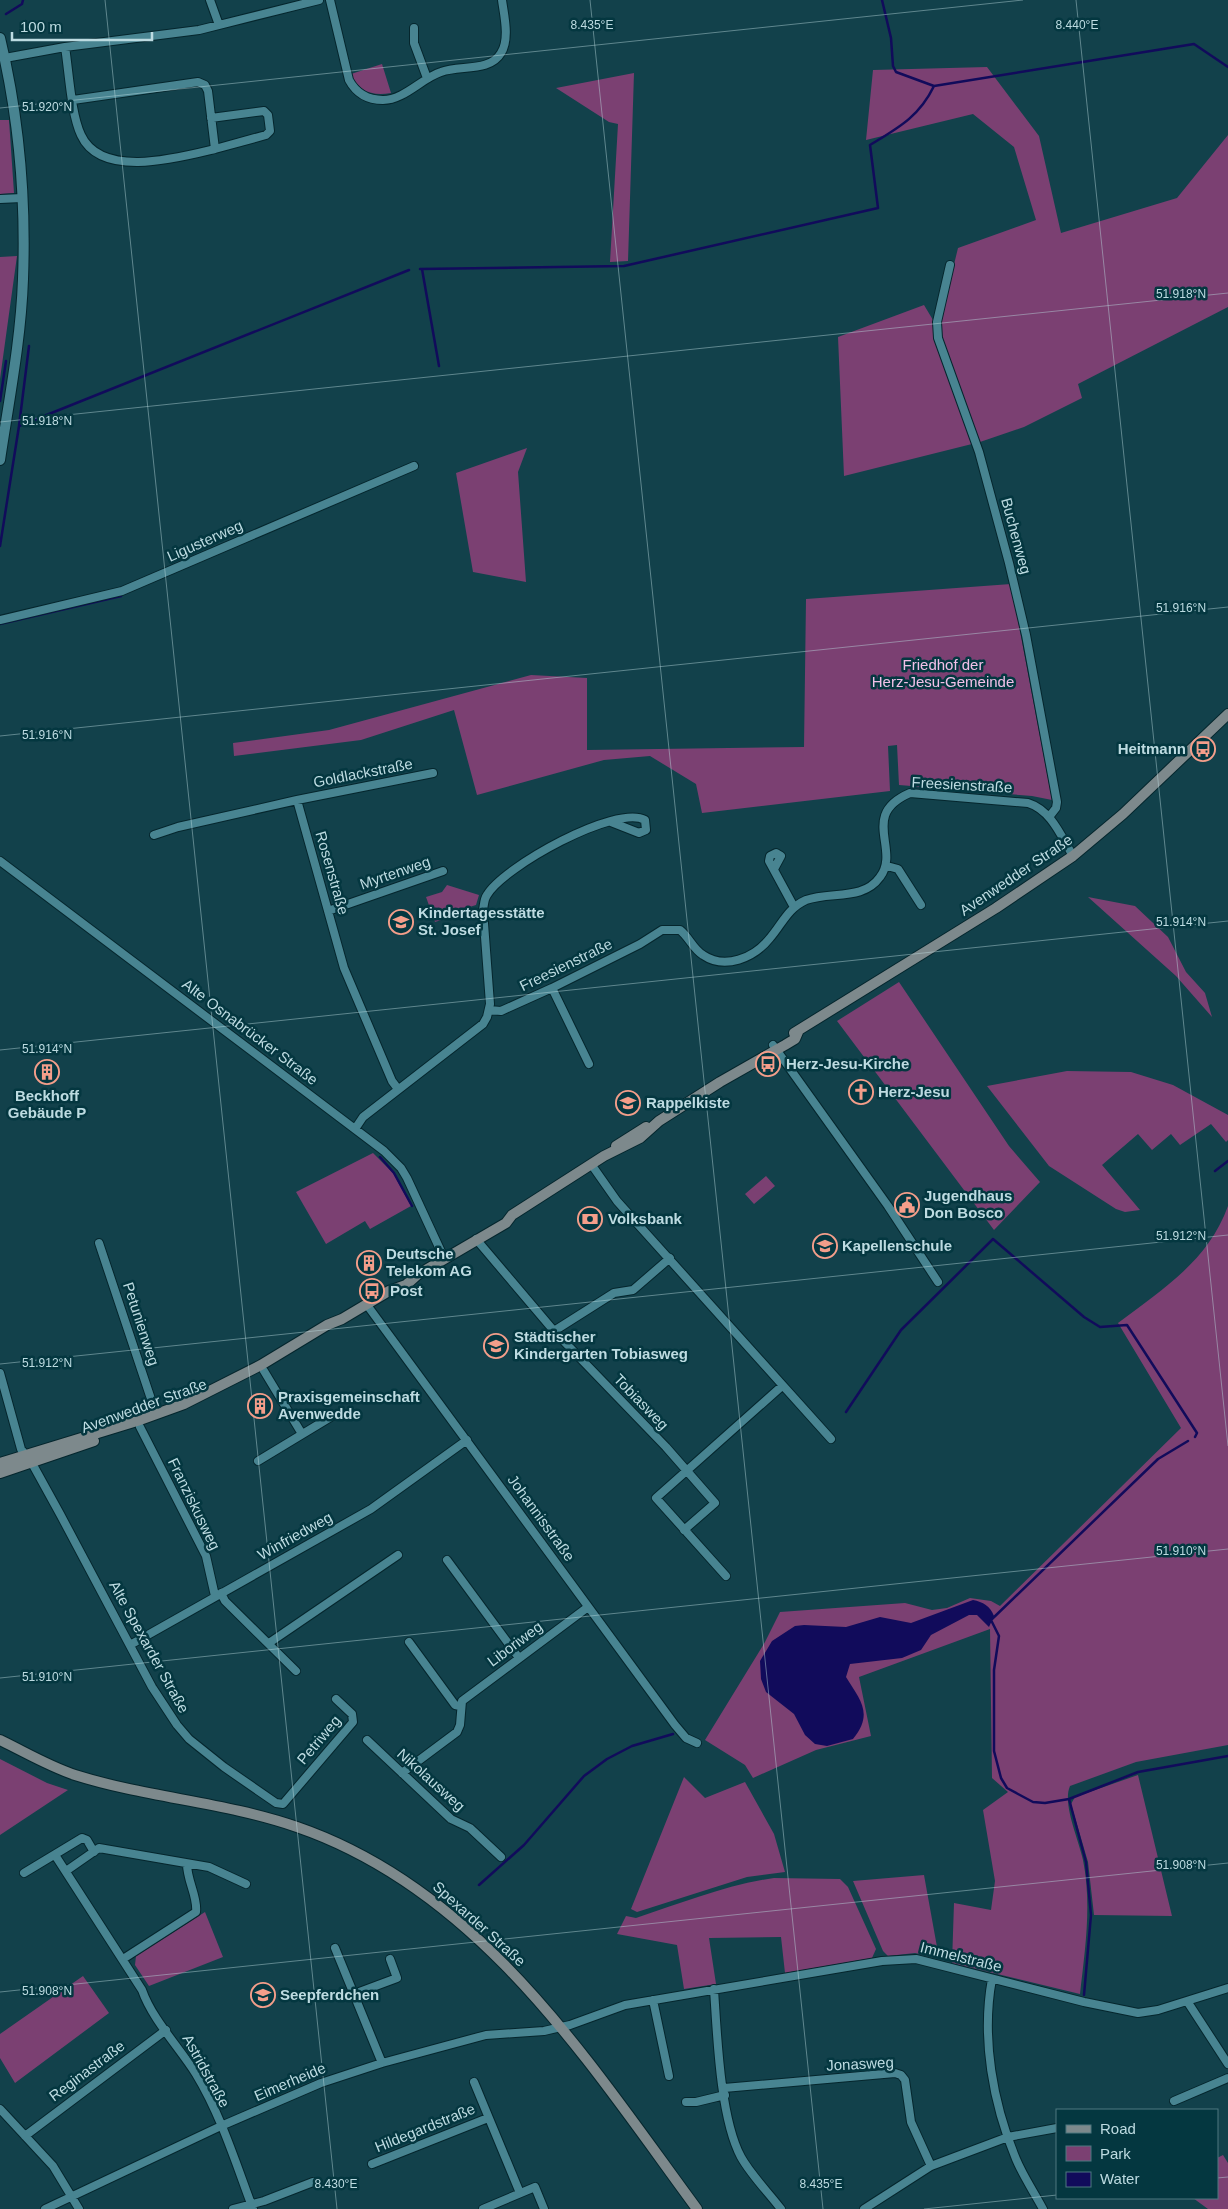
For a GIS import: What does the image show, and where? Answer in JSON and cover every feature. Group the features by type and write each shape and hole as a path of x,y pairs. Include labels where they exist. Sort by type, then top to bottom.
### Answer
{"main road":[{"name":"Avenwedder Straße","path":"0,1473 28,1458 156,1414 218,1388 326,1325 342,1319 367,1305 389,1291 396,1283 410,1275 417,1275 477,1238 506,1223 512,1215 604,1156 640,1138 660,1121 996,908 1073,856 1123,814 1227,716"},
{"name":"Avenwedder Straße","path":"0,1463 28,1458 140,1427 188,1408 264,1371 331,1330 342,1319"},
{"name":"Spexarder Straße","path":"2,1740 25,1754 75,1775 135,1790 254,1814 325,1838 358,1853 415,1888 448,1913 499,1959 560,2027 594,2068 697,2209"}],"street":[{"path":"210,0 219,25"},
{"path":"5,58 199,30 319,0"},
{"path":"330,0 347,75 354,89 370,98 385,100 399,96 427,78 457,68 487,65 496,60 503,51 505,41 502,0"},
{"path":"414,28 414,43 427,78"},
{"path":"0,38 17,119 22,198 22,300 0,460"},
{"path":"65,48 81,136 98,155 105,158 137,162 176,159 216,149 266,134 270,131 268,115 264,111 211,118"},
{"path":"73,100 198,82 205,85 208,91 216,149"},
{"path":"0,199 22,198"},
{"name":"Buchenweg","path":"950,265 937,322 938,338 979,452 1022,617 1057,802 1056,808 1049,817"},
{"name":"Ligusterweg","path":"0,620 122,591 414,466"},
{"name":"Goldlackstraße","path":"297,800 434,773"},
{"name":"Freesienstraße","path":"489,1010 501,1011 640,944 652,935 672,928 680,930 686,935 702,955 718,962 739,960 755,952 770,939 794,907 816,897 857,892 869,888 879,878 887,866 887,853 882,830 885,815 898,798 910,793 1028,803 1037,806 1049,817 1073,856"},
{"path":"154,835 178,827 297,800"},
{"name":"Rosenstraße","path":"297,800 344,968 392,1081 398,1089"},
{"path":"355,1129 363,1117 483,1024 489,1010 483,910 486,896 494,886 531,857 558,841 611,822"},
{"name":"Alte Osnabrücker Straße","path":"0,861 384,1151 401,1168 444,1258"},
{"path":"887,866 898,869 921,905"},
{"path":"774,869 794,907"},
{"name":"Myrtenweg","path":"328,911 443,871"},
{"path":"552,988 589,1064"},
{"path":"775,1048 888,1206 938,1282"},
{"path":"591,1164 617,1201 831,1439"},
{"name":"Tobiasweg","path":"477,1238 554,1331 715,1503 684,1530"},
{"name":"Petunienweg","path":"99,1243 156,1414"},
{"path":"554,1331 614,1292 633,1290 670,1258"},
{"name":"Johannisstraße","path":"367,1305 675,1725 686,1738 697,1743"},
{"path":"264,1371 302,1434"},
{"name":"Alte Spexarder Straße","path":"0,1373 21,1449 28,1458 152,1687 177,1725 189,1739 224,1767 276,1803 283,1804 287,1800"},
{"path":"726,1576 656,1498 782,1386"},
{"path":"258,1460 334,1415"},
{"name":"Franziskusweg","path":"140,1427 206,1556 218,1595"},
{"name":"Winfriedweg","path":"130,1645 371,1509 467,1440"},
{"path":"269,1643 398,1555"},
{"path":"448,1560 519,1658"},
{"path":"218,1595 296,1671"},
{"name":"Liboriweg","path":"460,1706 462,1701 588,1606"},
{"path":"402,1773 457,1732 460,1725 460,1706 455,1705 410,1642"},
{"name":"Petriweg","path":"287,1800 353,1722 352,1714 336,1698"},
{"name":"Nikolausweg","path":"367,1740 451,1820 470,1828 501,1857"},
{"path":"24,1873 82,1838 87,1840 94,1852"},
{"path":"66,1871 99,1848 209,1867 246,1884"},
{"name":"Astridstraße","path":"55,1855 123,1959 142,1990 147,2004 197,2076 221,2126 252,2206"},
{"path":"123,1959 196,1912 197,1904 187,1879 187,1864"},
{"path":"335,1948 382,2063"},
{"path":"354,1994 397,1978 390,1959"},
{"name":"Immelstraße","path":"560,2027 625,2005 882,1961 916,1959 1084,2002 1138,2013 1158,2010 1228,1988"},
{"path":"992,1979 989,2018 991,2062 995,2090 1016,2159 1043,2209"},
{"path":"714,1989 724,2092 731,2132 741,2157 781,2209"},
{"path":"653,2000 668,2076"},
{"path":"1187,2001 1228,2064"},
{"name":"Eimerheide","path":"46,2209 221,2126 320,2082 486,2034 502,2032 535,2033 560,2027"},
{"name":"Reginastraße","path":"25,2136 166,2030"},
{"name":"Jonasweg","path":"686,2102 696,2102 724,2092 895,2073 901,2075 905,2080 910,2122 931,2166"},
{"path":"1174,2101 1228,2078"},
{"name":"Hildegardstraße","path":"474,2082 520,2193"},
{"path":"0,2109 53,2166 79,2209"},
{"name":"Hildegardstraße","path":"372,2164 488,2118"},
{"path":"864,2209 931,2166 1008,2137 1056,2128"},
{"path":"233,2209 252,2206 313,2182"},
{"path":"483,2209 535,2187 544,2209"}],"green space":[{"path":"382,64 391,93 378,94 362,89 351,74"},
{"path":"987,67 1039,136 1061,233 1177,198 1228,135 1228,307 1078,384 1082,398 1024,427 980,442 941,338 940,322 958,248 1036,220 1014,147 973,114 866,140 873,70"},
{"path":"634,73 628,261 610,262 618,124 609,122 556,88"},
{"path":"0,120 9,120 14,193 0,194"},
{"path":"17,256 0,379 0,257"},
{"path":"924,305 933,320 933,337 972,444 844,476 838,337"},
{"path":"527,448 518,472 526,582 473,572 456,473"},
{"name":"Friedhof der Herz-Jesu-Gemeinde","path":"1011,584 1052,800 1032,796 899,785 897,745 888,746 890,791 702,813 696,784 650,756 604,760 477,795 454,710 361,740 234,756 233,743 329,730 531,675 587,678 587,750 804,747 806,599"},
{"path":"447,885 479,895 476,905 463,909 464,913 435,922 426,897 442,892"},
{"path":"1088,897 1135,906 1168,937 1186,972 1205,993 1212,1017 1176,976"},
{"path":"899,982 1009,1146 1040,1182 994,1230 837,1021"},
{"path":"1067,1071 1131,1072 1173,1085 1228,1115 1228,1140 1226,1142 1211,1124 1180,1145 1171,1134 1152,1150 1138,1134 1102,1165 1140,1210 1125,1212 1116,1209 1049,1166 987,1086"},
{"path":"373,1153 393,1173 411,1206 370,1229 365,1221 326,1244 296,1192"},
{"path":"766,1176 775,1186 754,1204 745,1194"},
{"path":"1228,1206 1228,1745 1136,1762 1070,1786 1068,1802 1083,1860 1087,1894 1087,1927 1080,1994 952,1963 954,1903 991,1910 995,1881 983,1810 1008,1792 992,1778 990,1629 859,1677 871,1736 816,1750 753,1778 745,1765 705,1740 765,1642 780,1612 905,1603 932,1610 947,1608 970,1598 991,1601 1000,1606 1181,1428 1118,1323 1167,1286 1196,1258 1209,1243"},
{"path":"0,1759 47,1783 68,1790 0,1835"},
{"path":"1138,1775 1172,1916 1094,1915 1088,1862 1071,1804 1075,1797"},
{"path":"684,1777 705,1798 745,1782 774,1834 785,1872 747,1877 637,1912 631,1909"},
{"path":"924,1875 939,1958 915,1953 888,1956 883,1951 853,1881"},
{"path":"774,1878 840,1879 848,1887 876,1949 872,1958 785,1973 781,1937 709,1938 716,1984 684,1989 677,1945 617,1934 626,1916 636,1918 721,1890"},
{"path":"205,1912 223,1957 149,1986 135,1965 136,1956"},
{"path":"83,1976 109,2013 15,2083 0,2058 0,2034"},
{"path":"1223,2155 1228,2163 1228,2209 1208,2209 1194,2199 1218,2199 1218,2158"}],"water":[{"path":"973,1600 986,1605 994,1616 989,1627 977,1615 969,1615 931,1635 921,1650 902,1658 850,1664 846,1677 860,1700 864,1714 863,1722 853,1739 827,1746 815,1744 805,1735 794,1714 766,1692 761,1679 760,1661 772,1641 795,1626 846,1627 880,1617 911,1623"}],"waterway":[{"path":"6,14 22,4 23,0"},
{"path":"882,0 891,38 893,66 896,72 934,86 1194,44 1228,67"},
{"path":"420,269 624,266 878,208 870,145 899,127 915,114 934,86"},
{"path":"422,269 439,366"},
{"path":"19,426 409,270"},
{"path":"0,546 19,426 29,346"},
{"path":"0,401 6,361"},
{"path":"0,624 121,596"},
{"path":"380,1157 394,1173 412,1206"},
{"path":"1215,1171 1228,1161"},
{"path":"846,1412 901,1330 993,1239 1084,1317 1100,1327 1127,1325 1197,1433 1195,1437"},
{"path":"1188,1441 1158,1459 991,1620 999,1636 994,1670 994,1751 1001,1778 1007,1788 1033,1802 1045,1803 1069,1799 1138,1772 1228,1756"},
{"path":"479,1885 524,1845 584,1776 607,1759 632,1746 673,1734"},
{"path":"1069,1799 1086,1862 1091,1915 1084,1995"}],"place":[{"name":"Heitmann","path":"1203,749"},
{"name":"Kindertagesstätte St. Josef","path":"401,922"},
{"name":"Herz-Jesu-Kirche","path":"768,1064"},
{"name":"Beckhoff Gebäude P","path":"47,1072"},
{"name":"Herz-Jesu","path":"861,1092"},
{"name":"Rappelkiste","path":"628,1103"},
{"name":"Jugendhaus Don Bosco","path":"907,1205"},
{"name":"Volksbank","path":"590,1219"},
{"name":"Kapellenschule","path":"825,1246"},
{"name":"Deutsche Telekom AG","path":"369,1263"},
{"name":"Post","path":"372,1291"},
{"name":"Städtischer Kindergarten Tobiasweg","path":"496,1346"},
{"name":"Praxisgemeinschaft Avenwedde","path":"260,1406"},
{"name":"Seepferdchen","path":"263,1995"}]}
